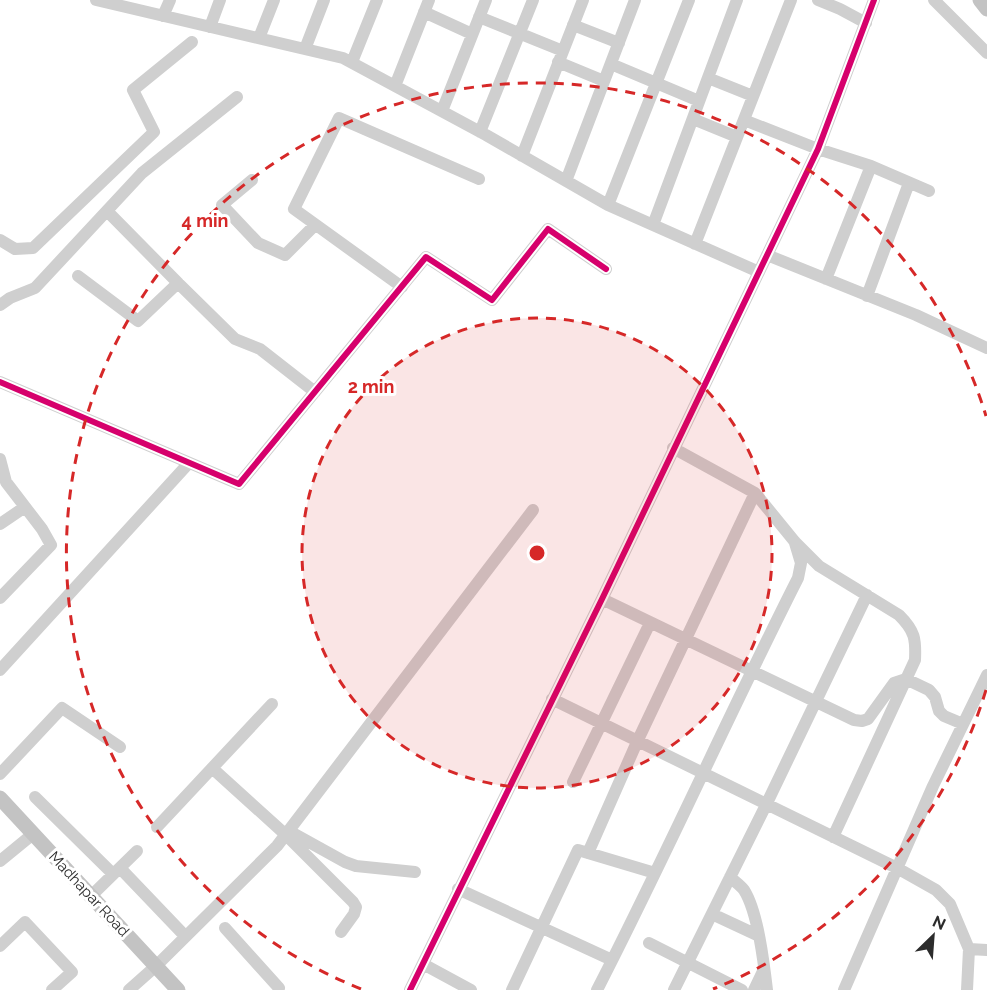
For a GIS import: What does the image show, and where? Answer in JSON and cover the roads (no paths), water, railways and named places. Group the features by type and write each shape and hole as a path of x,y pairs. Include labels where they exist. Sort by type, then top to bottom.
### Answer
{"main road":[{"path":"980,0 987,9"},
{"name":"Madhapar Road","path":"0,798 178,990"}],"street":[{"path":"96,0 118,3 163,16 343,58 608,205 759,272"},
{"path":"163,16 170,0"},
{"path":"210,27 220,0"},
{"path":"259,38 274,0"},
{"path":"305,49 324,0"},
{"path":"352,62 377,0"},
{"path":"395,86 429,0"},
{"path":"442,111 486,0"},
{"path":"480,132 532,0"},
{"path":"522,156 583,0"},
{"path":"566,181 635,0"},
{"path":"608,205 689,0"},
{"path":"653,225 737,0"},
{"path":"695,244 791,0"},
{"path":"818,0 866,23"},
{"path":"934,0 987,53"},
{"path":"410,990 602,599 818,149 866,23 871,2"},
{"path":"424,12 472,34"},
{"path":"479,17 520,32 604,81"},
{"path":"573,26 619,43"},
{"path":"0,240 15,249 33,248 154,132 133,90 192,42"},
{"path":"611,64 699,101"},
{"path":"708,78 753,96"},
{"path":"0,305 9,298 35,288 142,173 237,97"},
{"path":"402,287 294,209 339,118 479,179"},
{"path":"693,119 737,137"},
{"path":"744,120 818,149 871,166 929,191"},
{"path":"826,279 871,166"},
{"path":"252,180 222,205 258,243 285,255 315,225"},
{"path":"867,296 909,183"},
{"path":"106,211 235,339 261,348 315,392"},
{"path":"0,382 239,484 426,257 492,300 548,229 606,269"},
{"path":"767,255 916,315 987,348"},
{"path":"78,276 138,321 178,283"},
{"path":"674,448 755,492 795,542 819,566 899,615 910,626 916,641 915,660 833,837"},
{"path":"0,459 6,482 51,545 0,598"},
{"path":"0,670 188,464"},
{"path":"588,853 637,742 755,492"},
{"path":"0,524 25,507"},
{"path":"129,990 278,846 533,510"},
{"path":"597,990 703,774 751,670 798,578 801,563 795,542"},
{"path":"674,990 867,595"},
{"path":"602,599 854,720 862,722 874,713 894,683 906,679 929,690 935,697 939,711 944,716 963,724"},
{"path":"573,782 650,623"},
{"path":"844,990 933,786 987,675"},
{"path":"552,699 897,868 936,890 950,904 969,949 967,990"},
{"path":"157,827 272,704"},
{"path":"0,774 62,708 120,747"},
{"path":"212,768 288,833 356,907 354,914 341,932"},
{"path":"35,796 185,936"},
{"path":"288,833 356,866 415,872"},
{"path":"0,861 33,834"},
{"path":"512,990 578,850 655,873"},
{"path":"91,896 137,851"},
{"path":"730,877 743,888 751,905 765,968 767,990"},
{"path":"458,889 612,960"},
{"path":"711,914 757,935"},
{"path":"0,946 25,922 72,972 52,990"},
{"path":"225,928 279,988 278,990"},
{"path":"649,943 742,990"},
{"path":"969,949 987,950"},
{"path":"423,964 471,990"},
{"path":"754,990 765,968"}]}
